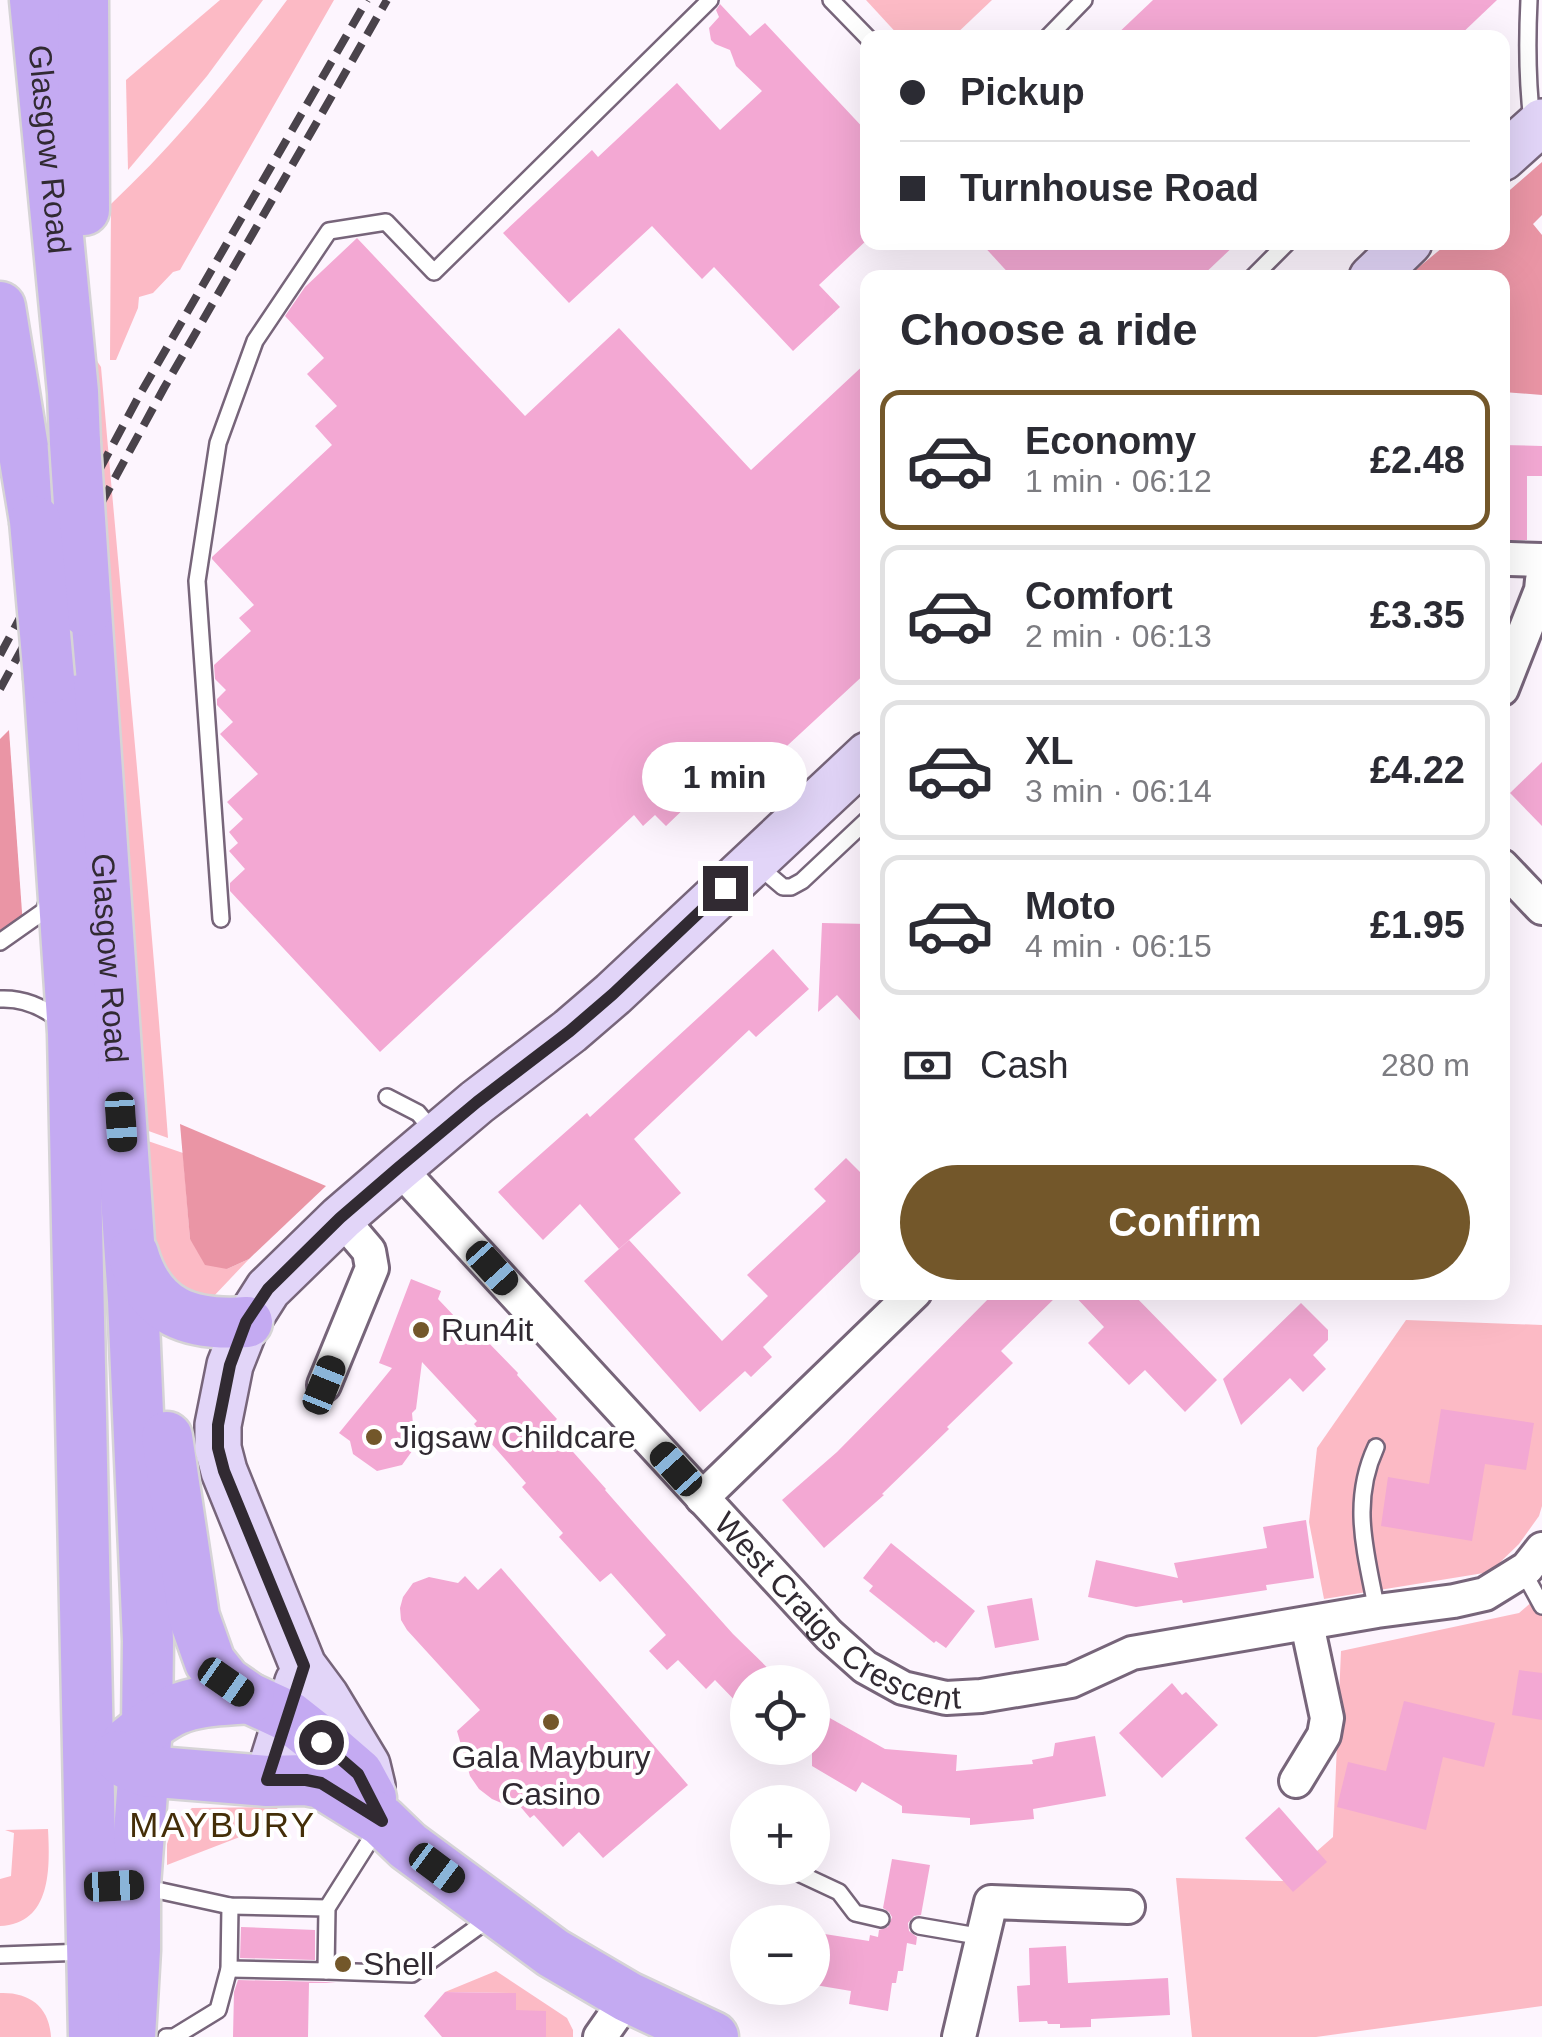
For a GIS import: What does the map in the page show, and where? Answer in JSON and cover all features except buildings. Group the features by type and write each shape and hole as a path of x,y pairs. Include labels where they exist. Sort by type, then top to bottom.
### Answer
{"main road":[{"name":"Glasgow Road","path":"34,0 73,392 135,1338 148,1641 136,1750 114,1886 114,1951 130,2037"},
{"path":"73,392 84,204 83,0"},
{"name":"Glasgow Road","path":"0,307 35,521 50,678 73,1033 88,1801 114,1886"},
{"path":"129,1240 139,1276 156,1300 198,1321 246,1322"},
{"path":"135,1338 159,1382 194,1618 210,1662 226,1682 268,1707 358,1774 382,1821"},
{"path":"88,1801 176,1710 196,1704 268,1707"},
{"path":"87,1711 136,1750 267,1780 321,1783 382,1821 408,1846 554,1953 628,1996 713,2037"},
{"name":"Glasgow Road","path":"94,2037 114,1951"}],"street":[{"path":"1380,270 1402,250"},
{"path":"1510,669 1542,580"},
{"path":"382,1821 366,1765 304,1666 224,1471 218,1425 230,1365 246,1322 268,1289 340,1218 613,994 860,761"},
{"path":"1510,874 1542,908"},
{"name":"West Craigs Crescent","path":"398,1168 829,1635 865,1667 903,1688 946,1698 1071,1682 1132,1653 1485,1594 1532,1560"},
{"path":"324,1385 372,1268 370,1251 340,1218"},
{"path":"702,1498 907,1300"},
{"path":"1296,1781 1324,1735 1328,1718 1307,1624"},
{"path":"267,1780 268,1707 304,1666"},
{"path":"960,2037 991,1902 1128,1907"},
{"path":"600,2037 628,1996"}],"lane":[{"path":"221,919 197,581 218,442 255,340 329,232 386,222 434,272 710,0"},
{"path":"831,0 860,30"},
{"path":"1055,30 1084,0"},
{"path":"1526,137 1530,0"},
{"path":"1260,270 1280,250"},
{"path":"753,861 783,887 791,887 860,827"},
{"path":"0,942 44,911 63,864"},
{"path":"0,999 38,1006 73,1033"},
{"path":"387,1097 418,1113 437,1136"},
{"path":"1376,1446 1367,1467 1360,1521 1378,1611"},
{"path":"1532,1560 1542,1606"},
{"path":"326,1971 327,1908 382,1821"},
{"path":"824,1885 839,1892 854,1913 881,1919"},
{"path":"114,1886 230,1906 327,1908"},
{"path":"166,2037 174,2037 218,2010 229,1969 230,1906"},
{"path":"229,1969 412,1974 496,1913"},
{"path":"919,1926 982,1937"},
{"path":"0,1955 114,1951"}],"shaded area":[{"path":"220,0 263,0 207,76 128,170 126,80"},
{"path":"287,0 334,0 180,270 173,272 153,293 139,297 116,360 110,360 111,204 203,106"},
{"path":"866,0 992,0 960,30 894,30"},
{"path":"1542,162 1542,215 1533,224 1542,235 1542,395 1510,393 1510,270 1415,270 1440,250 1510,250 1510,190"},
{"path":"94,362 101,367 168,1138 143,1129"},
{"path":"9,730 23,926 0,942 0,739"},
{"path":"180,1124 326,1186 249,1259 227,1269 205,1265 190,1239"},
{"path":"145,1140 183,1153 190,1239 227,1269 249,1259 212,1298 177,1294 162,1268 154,1240"},
{"path":"1406,1320 1542,1325 1542,1506 1519,1544 1490,1572 1324,1599 1309,1522 1317,1448"},
{"path":"1542,1593 1542,2006 1316,2037 1192,2037 1176,1878 1283,1881 1333,1837 1341,1651 1519,1613"},
{"path":"277,1807 276,1823 167,1865 172,1830 192,1808"},
{"path":"48,1829 49,1860 39,1904 17,1923 0,1926 0,1879 11,1876 14,1833 5,1830"},
{"path":"496,1971 567,2018 573,2037 546,2037 546,2012 516,2011 515,1993 445,1992"},
{"path":"0,1993 20,1995 36,2003 46,2017 51,2037 0,2037"}],"railway":[{"path":"0,655 139,396 367,0"},
{"path":"0,689 164,388 387,0"}],"place":[{"name":"Run4it","path":"421,1330"},
{"name":"Jigsaw Childcare","path":"374,1437"},
{"name":"Gala Maybury Casino","path":"551,1722"},
{"name":"Shell","path":"343,1964"}],"district":[{"name":"MAYBURY","path":"223,1824"}],"route":[{"path":"321,1742 358,1774 382,1821 321,1783 267,1780 304,1666 218,1448 218,1425 230,1365 246,1322 268,1289 340,1218 477,1102 592,1013 725,888"}]}
